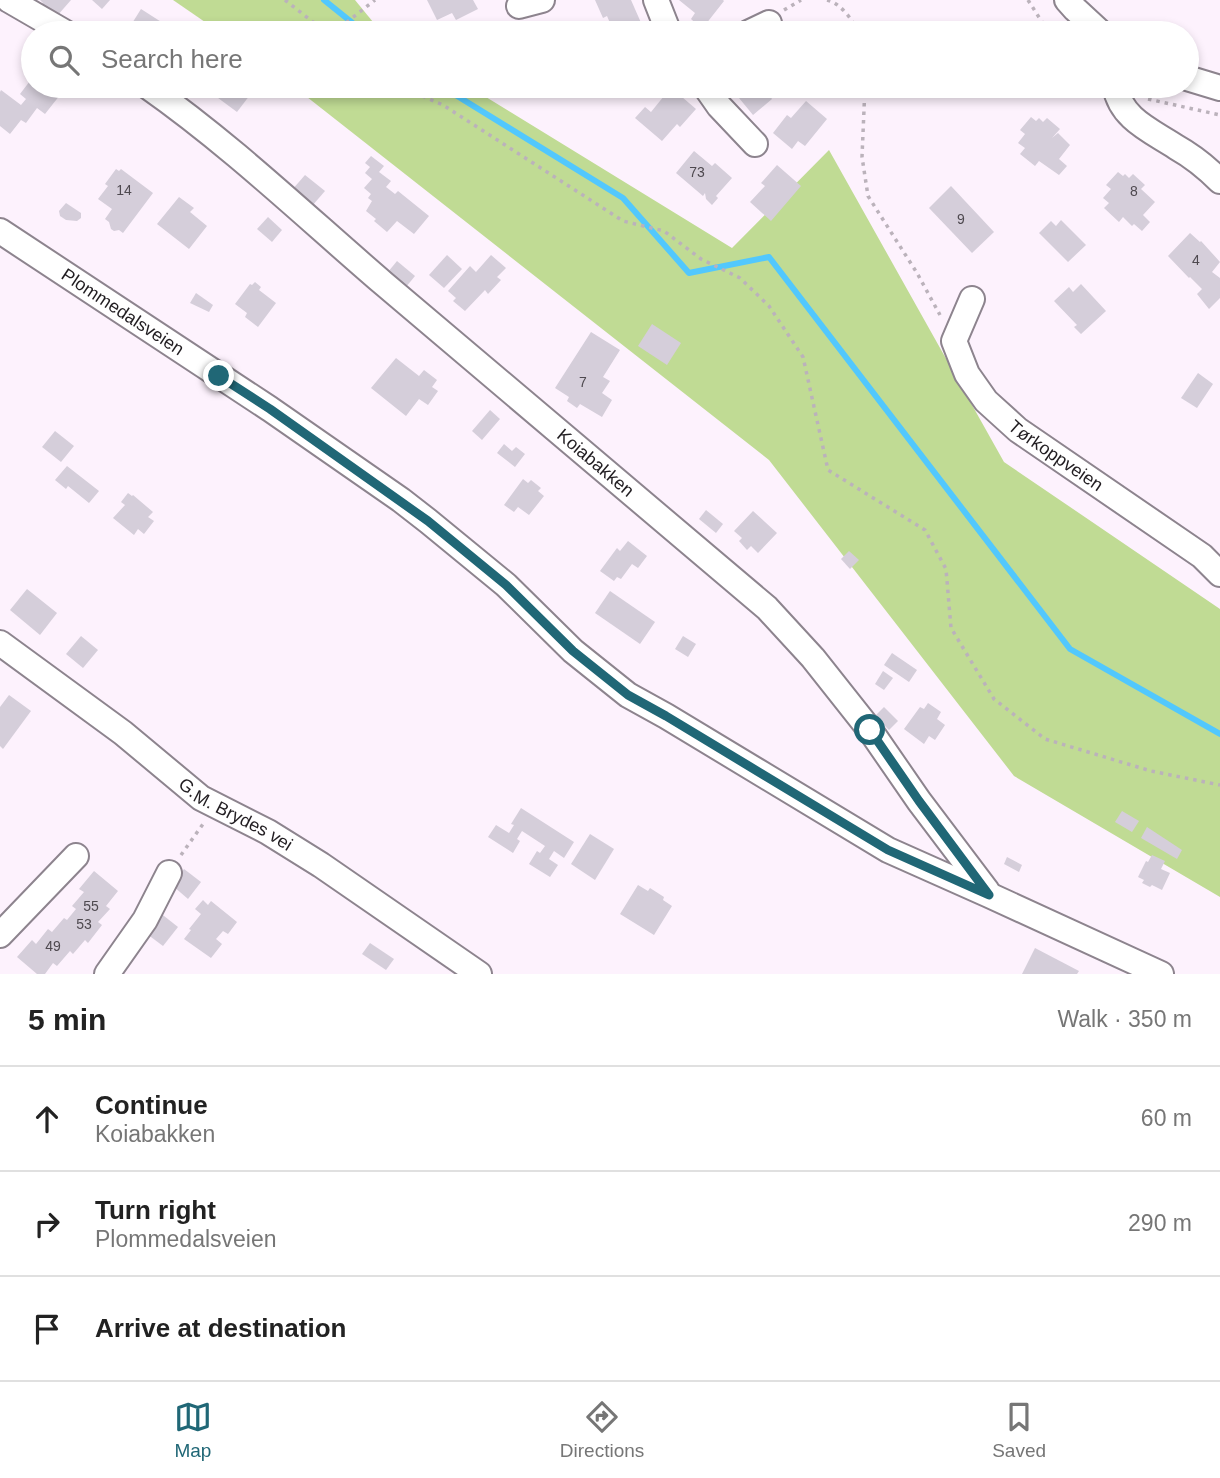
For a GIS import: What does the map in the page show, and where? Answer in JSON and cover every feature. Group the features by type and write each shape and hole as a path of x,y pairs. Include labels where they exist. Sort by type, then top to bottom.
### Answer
{"street":[{"path":"9,0 45,21"},
{"path":"656,0 664,21"},
{"path":"1067,0 1088,21"},
{"path":"1199,82 1220,88"},
{"name":"Koiabakken","path":"164,98 253,170 767,608 813,658 870,730 989,895"},
{"path":"713,98 755,144"},
{"path":"1119,98 1123,109 1133,120 1192,157 1220,181"},
{"name":"Plommedalsveien","path":"0,231 270,409 401,500 506,585 573,651 628,695 888,850 1161,974"},
{"path":"954,341 972,299"},
{"name":"Tørkoppveien","path":"954,341 967,374 986,401 1018,430 1202,556 1220,574"},
{"name":"G.M. Brydes vei","path":"0,643 123,733 201,798 268,832 321,865 479,974"},
{"path":"0,935 76,856"},
{"path":"107,974 145,920 169,873"}],"path":[{"path":"285,0 312,21"},
{"path":"348,21 375,0"},
{"path":"828,0 835,2 852,21"},
{"path":"1028,0 1041,21"},
{"path":"427,98 443,105 623,221 664,231 701,259 740,278 769,306 803,358 828,470 925,530 946,569 951,628 993,698 1045,739 1151,771 1220,785"},
{"path":"864,98 862,157 868,196 917,273 954,341"},
{"path":"1154,98 1220,115"},
{"path":"169,873 216,805"}],"green space":[{"path":"173,0 355,0 372,21 204,21"},
{"path":"308,98 488,98 732,248 829,150 1004,462 1220,609 1220,897 1014,776 769,460"}],"building":[{"path":"40,0 71,0 57,16 35,11 43,3"},
{"path":"92,0 110,0 102,9"},
{"path":"427,0 473,0 478,9 456,20 452,13 437,20"},
{"path":"595,0 631,0 640,21 609,21 607,16 603,18"},
{"path":"679,0 724,1 708,21 693,21 691,19 695,13"},
{"path":"141,9 160,21 134,21"},
{"path":"1,90 21,105 26,99 58,98 45,114 37,108 26,123 21,120 10,134 0,126 0,92"},
{"path":"218,98 248,98 237,112"},
{"path":"662,98 683,98 696,109 680,127 677,124 662,141 635,118 645,107 651,112"},
{"path":"739,98 771,98 772,99 753,115"},
{"path":"806,101 827,119 805,146 798,141 792,149 773,133 787,115 791,118"},
{"path":"1031,117 1036,121 1039,118 1043,122 1047,118 1060,129 1052,138 1058,133 1070,145 1059,159 1067,166 1059,175 1039,161 1035,166 1020,154 1025,148 1018,143 1025,134 1020,130"},
{"path":"694,151 712,166 715,163 732,178 716,196 718,198 712,205 706,199 705,193 703,196 676,173"},
{"path":"371,156 384,166 379,172 391,181 386,187 395,194 398,191 429,216 414,234 397,221 387,232 366,211 372,201 368,198 371,194 364,188 372,179 365,173 370,167 365,163"},
{"path":"777,165 801,186 771,221 750,202 765,186 761,183"},
{"path":"116,169 121,169 153,193 123,233 111,229 105,219 112,209 98,199"},
{"path":"1118,172 1129,178 1133,174 1145,185 1141,189 1155,202 1143,215 1150,222 1142,231 1123,217 1119,222 1104,208 1109,203 1103,198 1111,189 1106,185"},
{"path":"305,175 325,191 312,206 292,190"},
{"path":"951,186 994,232 972,253 929,208"},
{"path":"179,197 194,208 190,212 207,226 189,249 157,224"},
{"path":"66,203 81,213 81,218 77,221 66,220 60,216 59,211"},
{"path":"268,217 282,230 272,242 257,229"},
{"path":"1061,220 1086,245 1068,262 1039,233 1051,221 1056,226"},
{"path":"1190,233 1220,262 1212,272 1220,278 1220,298 1209,309 1197,294 1202,289 1168,256"},
{"path":"447,255 462,269 444,288 429,275"},
{"path":"491,255 506,268 497,277 501,280 488,294 485,290 465,311 453,301 456,298 448,291 470,266 476,272"},
{"path":"397,261 415,276 406,287 388,272"},
{"path":"255,282 261,287 259,290 276,303 258,327 245,317 247,313 235,304 250,284"},
{"path":"1081,284 1106,311 1081,334 1074,327 1077,325 1054,301 1069,287 1073,292"},
{"path":"196,293 213,305 209,312 190,303"},
{"path":"652,324 681,343 667,365 638,346"},
{"path":"591,332 620,350 603,377 610,381 602,393 612,400 602,417 580,404 577,408 567,401 569,397 555,388"},
{"path":"396,358 419,376 424,370 437,380 432,387 438,391 428,405 419,399 406,416 371,388"},
{"path":"1198,373 1213,384 1197,408 1181,398"},
{"path":"490,410 500,419 482,440 472,431"},
{"path":"55,431 74,446 61,462 42,447"},
{"path":"504,444 512,451 516,447 525,454 515,467 497,453"},
{"path":"67,466 99,491 89,503 68,486 66,489 55,480"},
{"path":"523,479 528,483 531,480 541,488 538,491 544,496 529,515 518,507 514,512 504,505"},
{"path":"128,493 153,512 148,517 154,521 144,534 138,529 134,535 113,518 125,505 121,502"},
{"path":"706,510 723,524 716,533 699,519"},
{"path":"753,511 777,533 758,553 751,546 747,550 739,541 742,538 734,531"},
{"path":"628,541 647,556 638,568 632,564 621,579 617,577 614,581 600,571 617,548 620,551"},
{"path":"849,551 859,560 850,569 841,559"},
{"path":"27,589 57,613 40,635 10,610"},
{"path":"610,591 655,622 640,644 595,613"},
{"path":"81,636 98,650 83,668 66,654"},
{"path":"683,636 696,644 688,657 675,649"},
{"path":"892,653 917,670 909,682 884,665"},
{"path":"883,671 893,678 884,690 875,684"},
{"path":"9,695 31,711 3,749 0,746 0,707"},
{"path":"928,703 941,712 937,719 945,725 935,740 929,736 924,744 904,729 920,707 924,709"},
{"path":"884,707 898,721 889,730 875,716"},
{"path":"521,808 574,842 564,858 554,851 549,859 558,865 550,877 529,864 537,851 540,853 545,846 522,831 513,853 488,837 496,825 509,833"},
{"path":"1122,811 1139,821 1132,832 1115,822"},
{"path":"1147,827 1182,850 1177,859 1141,838"},
{"path":"590,834 614,849 595,880 571,864"},
{"path":"1152,855 1165,861 1161,869 1170,873 1162,890 1142,883 1144,880 1138,877"},
{"path":"1007,857 1022,865 1019,872 1004,864"},
{"path":"184,869 201,882 188,899 173,886"},
{"path":"94,871 118,891 106,906 110,909 98,922 102,925 88,943 85,940 73,954 70,951 57,966 53,963 45,974 37,974 17,957 32,940 36,944 48,929 52,932 64,918 67,920 76,909 72,906 84,892 79,889"},
{"path":"638,885 648,891 650,888 672,906 654,935 620,914"},
{"path":"203,900 208,905 211,901 237,922 228,934 223,931 216,939 222,944 211,958 184,939 201,914 195,909"},
{"path":"159,912 178,927 163,946 143,931"},
{"path":"370,943 394,959 386,970 362,954"},
{"path":"1035,948 1079,971 1077,974 1022,974"}],"waterway":[{"path":"324,0 350,21"},
{"path":"460,98 623,198 689,273 769,257 1070,649 1220,734"}],"route":[{"path":"219,376 428,521 506,585 573,651 628,695 888,850 989,895 870,730"}]}
